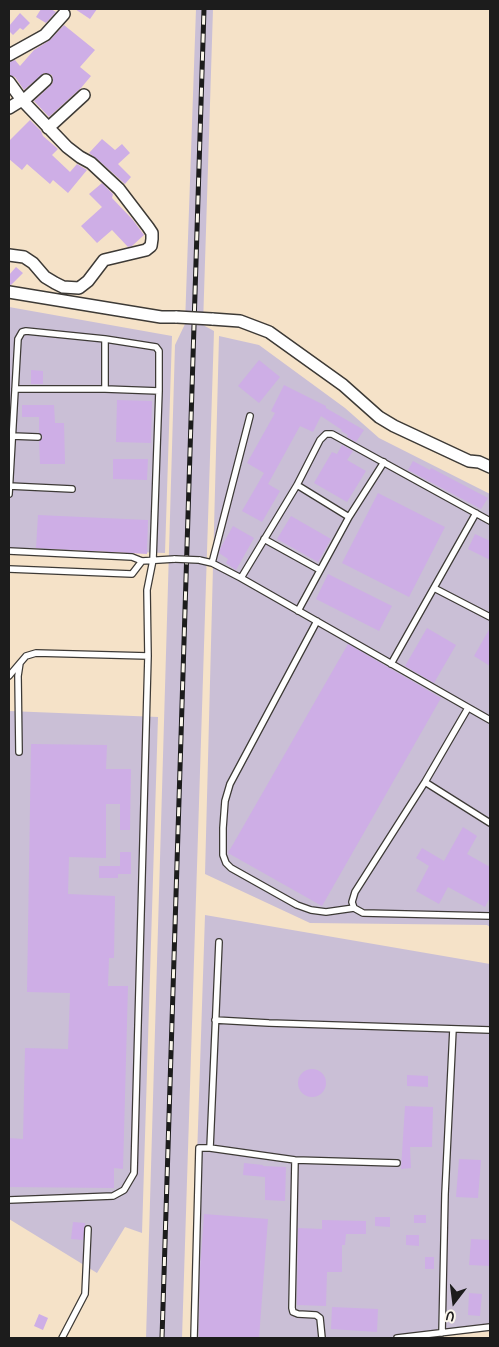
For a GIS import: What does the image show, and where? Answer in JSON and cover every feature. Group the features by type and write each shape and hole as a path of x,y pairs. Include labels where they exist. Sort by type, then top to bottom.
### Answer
{"street":[{"path":"9,55 44,35 64,14"},
{"path":"9,108 23,100 46,80"},
{"path":"9,82 23,100 66,146 91,163 119,189 152,233 151,246 146,250 113,256 104,260 85,285 79,288 55,283 45,277 33,263 24,258 9,255"},
{"path":"48,128 84,95"},
{"path":"9,292 161,317 240,321 269,332 344,385 379,417 394,426 469,461 479,462 490,467"},
{"path":"469,461 476,468 490,476"}],"lane":[{"path":"9,494 18,339 22,332 105,339 156,347 159,351 159,391 153,560 147,590 148,656 134,1173 124,1190 113,1196 9,1200"},
{"path":"105,339 105,389"},
{"path":"15,389 159,391"},
{"path":"212,563 250,416"},
{"path":"240,578 297,485 320,440 326,434 332,434 490,521"},
{"path":"12,436 38,437"},
{"path":"298,611 349,517 384,462"},
{"path":"297,485 349,517"},
{"path":"9,486 72,489"},
{"path":"391,664 476,513"},
{"path":"264,539 320,570"},
{"path":"9,551 132,557 142,561 200,560 212,563 490,720"},
{"path":"9,569 132,574 142,561"},
{"path":"434,588 490,617"},
{"path":"317,622 230,784 225,801 223,828 223,854 226,863 231,868 297,905 311,910 326,912 354,908 363,913 490,916"},
{"path":"9,676 26,656 36,653 148,656"},
{"path":"19,752 18,676 20,663"},
{"path":"354,908 352,902 355,892 425,782 468,708"},
{"path":"425,782 490,823"},
{"path":"210,1148 219,942"},
{"path":"215,1020 490,1030"},
{"path":"442,1333 445,1194 453,1029"},
{"path":"194,1338 199,1148 295,1160 397,1163"},
{"path":"295,1160 292,1308 293,1312 298,1314 316,1315 320,1318 322,1338"},
{"path":"62,1338 85,1294 88,1229"},
{"path":"397,1338 490,1328"}],"shaded area":[{"path":"196,9 213,9 203,325 214,331 182,1338 146,1338 175,345 185,324"},
{"path":"9,307 172,336 165,553 9,548"},
{"path":"219,336 259,345 345,408 379,438 490,494 490,927 487,925 310,923 205,874"},
{"path":"9,711 158,717 142,1233 125,1227 97,1273 9,1219"},
{"path":"205,915 490,964 490,1331 425,1338 191,1338"}],"building":[{"path":"41,9 51,9 56,12 46,23 36,17"},
{"path":"75,9 97,9 90,19"},
{"path":"20,13 30,23 23,30 20,28 13,35 9,31 9,26"},
{"path":"64,25 95,50 80,67 91,76 81,88 49,117 34,101 51,85 53,82 52,75 44,73 24,90 15,77 9,75 9,62 15,60 20,66 34,50 50,40"},
{"path":"30,120 41,131 43,136 58,149 52,155 70,172 77,164 87,170 68,193 53,180 50,184 27,164 22,170 9,159 9,141"},
{"path":"102,139 115,150 122,144 130,153 118,164 131,177 125,184 89,153"},
{"path":"102,183 113,194 112,198 144,235 132,246 128,247 112,230 97,243 81,226 102,207 89,194"},
{"path":"16,267 23,273 9,285 9,275"},
{"path":"259,360 280,377 259,403 238,386"},
{"path":"31,370 43,371 43,384 31,384"},
{"path":"284,385 326,406 326,408 364,430 356,442 321,416 313,432 300,426 268,484 280,491 262,522 242,511 264,473 247,463 275,413 271,411"},
{"path":"117,400 152,401 151,443 116,442"},
{"path":"22,405 54,405 55,423 64,423 65,464 40,464 39,441 43,437 39,433 39,417 22,417"},
{"path":"342,445 353,451 347,460 366,471 347,502 314,483 332,452 337,454"},
{"path":"113,459 148,459 147,480 113,479"},
{"path":"413,461 430,470 431,468 488,498 481,509 408,470"},
{"path":"378,493 445,527 409,597 342,563"},
{"path":"38,515 148,520 147,554 36,548"},
{"path":"291,516 331,539 318,562 277,539"},
{"path":"233,526 254,538 236,570 226,563 228,559 219,553"},
{"path":"475,534 490,541 490,560 468,549"},
{"path":"328,574 392,606 379,631 316,599"},
{"path":"427,628 456,645 434,683 405,666"},
{"path":"490,628 490,666 474,656"},
{"path":"348,644 441,698 322,906 228,853"},
{"path":"31,744 107,745 106,769 131,769 130,830 120,830 120,804 106,804 106,858 69,857 68,894 115,896 114,958 109,958 108,986 128,986 123,1169 114,1168 114,1188 9,1187 9,1138 23,1139 25,1048 68,1049 70,993 27,992"},
{"path":"463,827 477,836 467,854 490,867 490,897 485,907 448,887 439,904 416,891 429,866 416,858 422,848 444,861"},
{"path":"120,852 131,852 131,874 118,874 118,878 99,878 99,866 120,866"},
{"path":"312,1069 322,1073 326,1083 322,1093 312,1097 302,1093 298,1083 302,1073"},
{"path":"407,1075 428,1076 428,1087 407,1086"},
{"path":"405,1106 433,1107 432,1147 410,1147 411,1168 401,1169"},
{"path":"459,1159 481,1160 478,1198 456,1197"},
{"path":"244,1163 286,1167 285,1201 265,1200 265,1177 243,1175"},
{"path":"204,1214 268,1219 259,1338 199,1337 200,1269"},
{"path":"414,1215 426,1215 426,1223 414,1223"},
{"path":"375,1217 390,1217 390,1227 375,1226"},
{"path":"322,1220 366,1221 366,1234 346,1234 345,1245 342,1245 342,1272 327,1272 326,1306 297,1305 298,1228 322,1229"},
{"path":"73,1222 85,1223 83,1240 71,1239"},
{"path":"406,1235 419,1235 419,1246 406,1245"},
{"path":"471,1239 490,1240 490,1266 469,1265"},
{"path":"425,1257 434,1257 434,1269 425,1269"},
{"path":"469,1293 482,1294 480,1316 468,1315"},
{"path":"332,1307 378,1309 377,1332 331,1329"},
{"path":"39,1314 48,1318 43,1330 34,1326"}],"railway":[{"path":"162,1338 204,9"}]}
